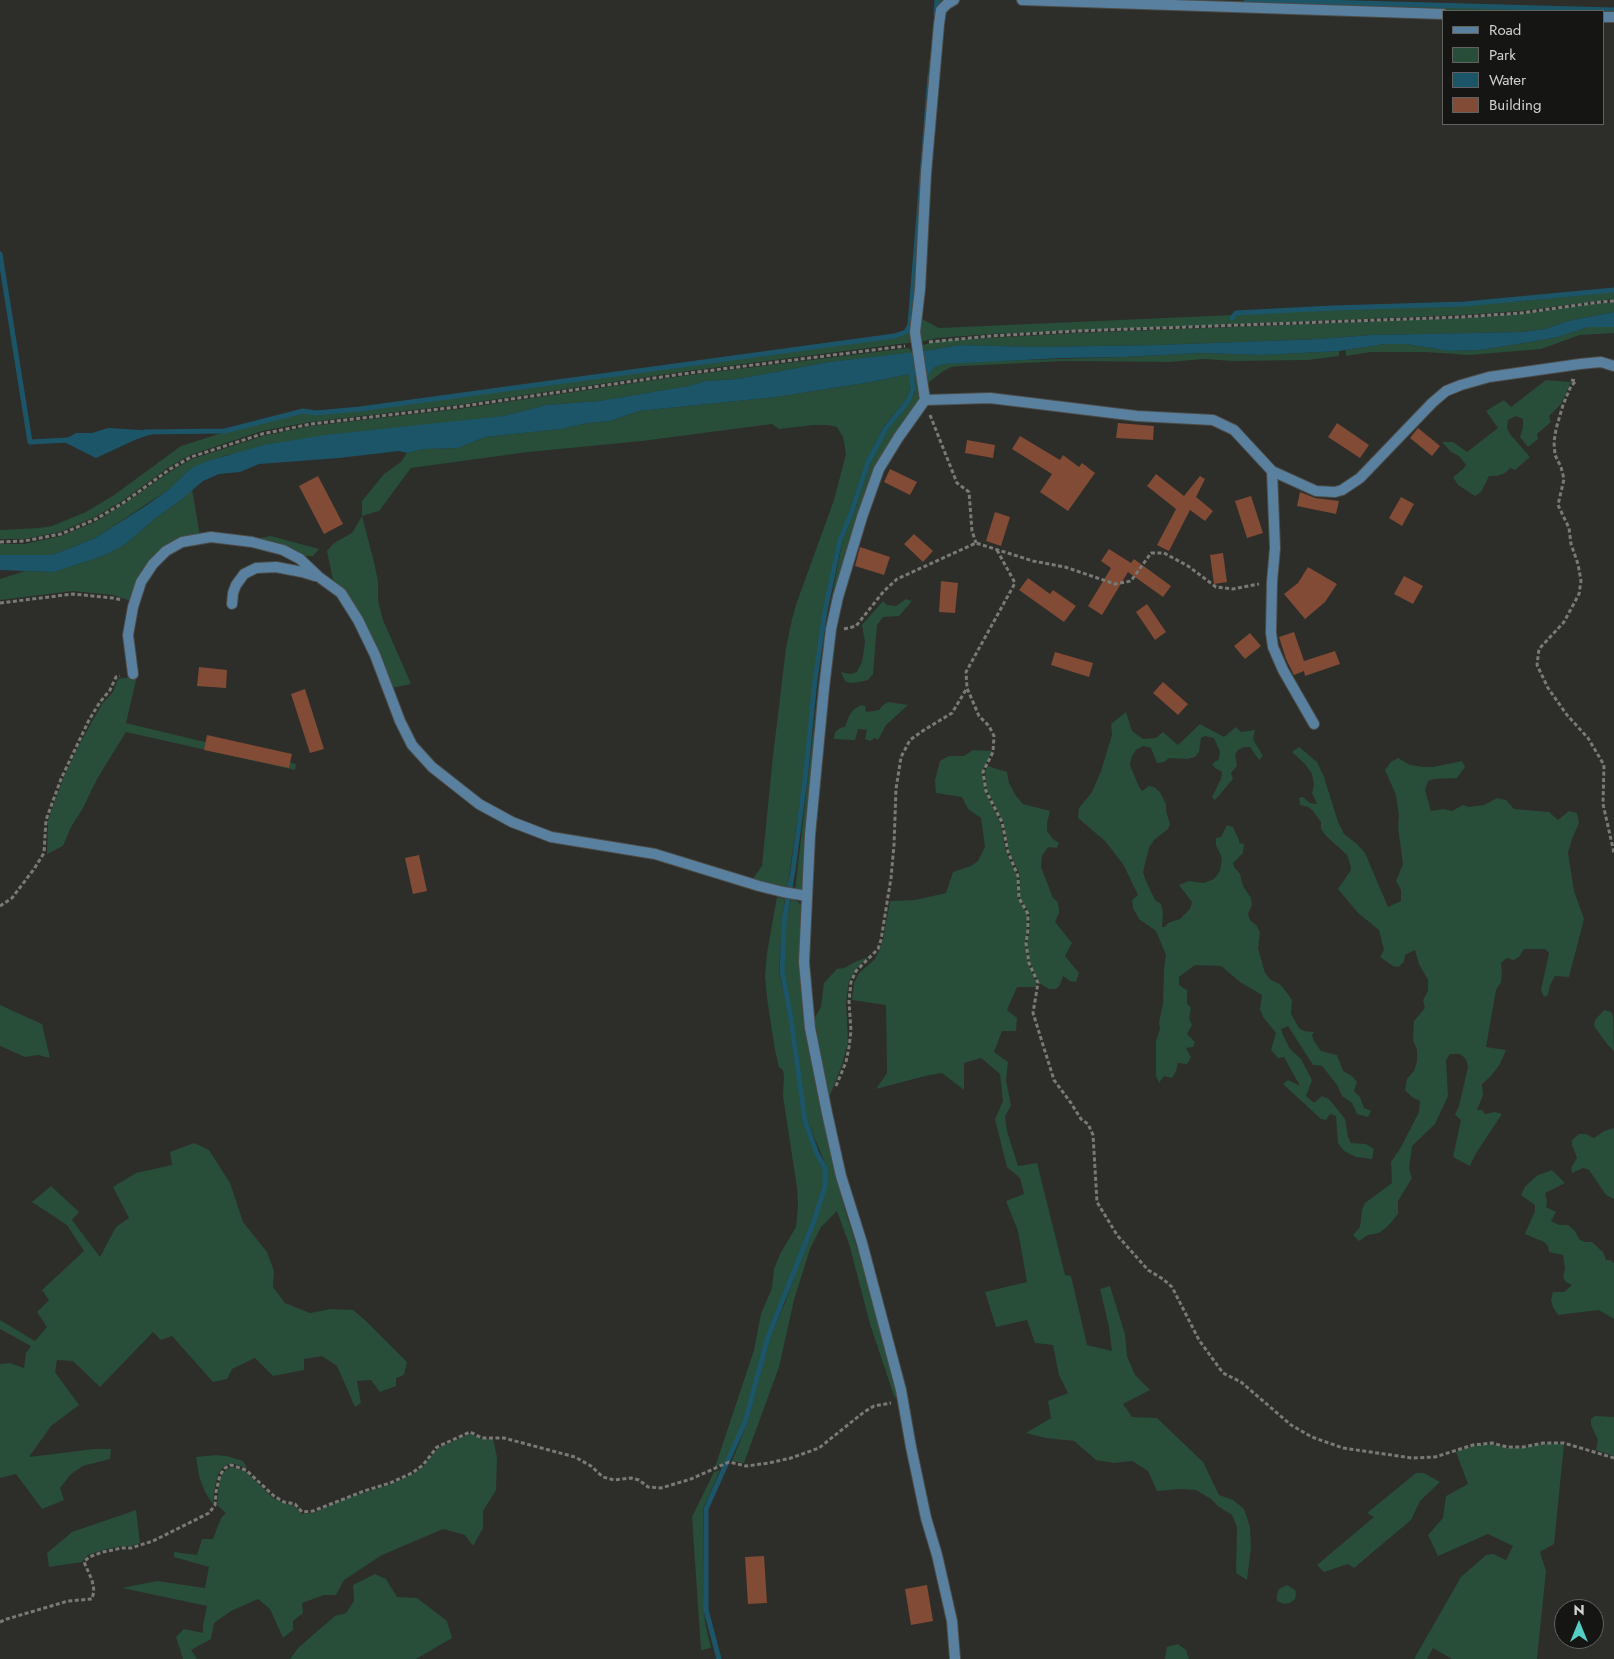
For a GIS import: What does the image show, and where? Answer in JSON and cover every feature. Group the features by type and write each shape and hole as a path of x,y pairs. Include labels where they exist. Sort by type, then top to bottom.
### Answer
{"street":[{"path":"954,0 941,10 926,173 920,289 915,332 925,400 879,469 838,596 831,628 803,895 804,962 810,1028 841,1176 867,1262 903,1402 926,1518 937,1555 952,1621 955,1659"},
{"path":"1022,0 1442,14"},
{"path":"925,400 990,398 1137,416 1213,420 1234,430 1272,472 1316,491 1334,492 1342,490 1360,478 1432,403 1446,391 1461,384 1489,377 1601,362 1614,366"},
{"path":"1272,472 1275,548 1272,582 1271,633 1273,646 1283,670 1314,724"},
{"path":"133,674 128,635 133,607 141,582 153,564 166,551 182,542 212,537 252,542 283,550 300,559 319,577 341,593 358,620 375,655 400,721 412,745 432,767 479,804 512,822 551,837 655,854 783,892 803,895"},
{"path":"232,604 236,585 244,574 256,568 276,567 319,577"}],"path":[{"path":"0,542 24,541 61,534 96,519 191,457 262,434 311,424 457,407 682,374 947,339 1076,331 1462,317 1521,313 1614,301"},
{"path":"1568,379 1576,381 1563,405 1554,442 1555,455 1562,467 1564,479 1558,505 1569,528 1582,581 1579,594 1564,622 1539,649 1537,665 1548,688 1567,715 1588,738 1604,765 1603,804 1614,853"},
{"path":"925,400 957,483 969,492 972,531 976,543"},
{"path":"831,628 844,629 856,626 884,591 898,579 976,543 1032,561 1065,567 1115,584 1130,580 1151,553 1164,553 1188,566 1216,587 1233,589 1272,582"},
{"path":"997,550 1015,583 966,672 967,688 979,716 989,726 994,736 993,752 984,772 986,790 1002,822 1008,852 1018,876 1019,898 1028,914 1026,943 1029,963 1038,983 1034,1013 1054,1080 1072,1103 1080,1119 1088,1124 1094,1135 1097,1202 1117,1235 1148,1270 1172,1287 1199,1340 1223,1372 1241,1382 1291,1426 1312,1437 1343,1448 1412,1458 1435,1457 1473,1445 1492,1443 1507,1447 1564,1443 1614,1458"},
{"path":"0,602 74,594 112,598 125,601 133,607"},
{"path":"0,906 12,898 30,876 44,853 46,820 61,779 89,720 110,690 116,677 133,674"},
{"path":"834,1091 846,1062 849,1047 851,1031 849,1000 851,982 856,971 878,949 881,940 891,878 896,789 901,757 910,740 952,713 967,688"},
{"path":"0,1622 68,1601 92,1599 94,1591 92,1580 84,1562 89,1557 103,1552 131,1548 153,1542 209,1513 215,1504 220,1475 225,1468 231,1465 246,1470 274,1496 284,1502 295,1504 302,1512 313,1511 390,1483 412,1472 423,1465 437,1447 470,1432 482,1438 504,1438 575,1457 591,1466 604,1477 614,1480 631,1478 639,1480 648,1487 660,1488 691,1479 728,1462 746,1466 791,1458 819,1448 853,1419 874,1406 903,1402"}],"green space":[{"path":"938,0 951,0 945,3 915,342 681,372 457,405 310,422 262,431 190,455 95,517 60,532 24,539 0,539 0,530 52,526 86,512 114,495 181,446 291,414 360,410 894,337 907,333 912,325 929,63"},
{"path":"1065,0 1198,0 1576,10 1442,11"},
{"path":"1604,11 1614,11 1614,16 1604,15"},
{"path":"1614,291 1614,299 1521,311 991,334 938,338 920,342 920,318 939,328 1233,315 1231,318 1233,319 1237,314 1465,305 1524,301"},
{"path":"1601,303 1614,303 1614,312 1568,321 1545,329 1521,332 1372,335 1319,339 1159,345 1034,347 960,345 924,351 922,345 938,341 1076,333 1463,318 1521,314"},
{"path":"1588,327 1614,327 1614,333 1580,335 1541,349 1469,355 1425,352 1371,352 1346,356 1346,350 1385,344 1406,344 1449,351 1480,350 1558,337"},
{"path":"908,348 912,353 829,362 737,379 707,381 599,401 547,405 503,416 227,455 190,469 168,490 95,538 51,555 0,555 0,544 24,544 61,536 97,521 192,459 263,436 311,426 458,409 682,376"},
{"path":"1339,351 1339,356 1308,360 1065,361 962,366 951,367 928,383 926,378 935,367 958,362 1201,353 1262,355"},
{"path":"910,374 916,377 920,391 919,398 897,433 836,590 802,892 795,891 819,680 830,605 843,539 855,510 871,460 888,429 915,392 915,384 911,376 910,389 906,400 884,426 866,461 838,539 823,611 813,680 803,780 787,890 752,880 762,866 786,648 792,619 834,500 846,454 843,437 837,427 813,425 779,429 772,424 642,441 528,452 411,468 379,511 362,516 362,501 384,474 401,462 407,453 424,449 458,448 485,437 560,429 588,423 610,421 639,411 776,397"},
{"path":"1546,380 1571,382 1561,404 1549,416 1551,422 1537,434 1538,439 1528,447 1520,437 1523,419 1516,416 1508,420 1507,428 1510,434 1530,457 1515,470 1510,468 1505,473 1489,476 1481,492 1475,496 1458,485 1453,477 1466,465 1459,456 1451,452 1442,442 1453,442 1467,452 1498,428 1486,411 1504,400 1511,407"},
{"path":"192,489 200,536 163,548 131,601 113,595 73,591 0,600 0,579 25,571 54,572 103,556 121,547"},
{"path":"362,516 378,581 378,601 383,620 411,684 391,688 334,585 327,551 334,543 352,533"},
{"path":"271,536 319,549 313,556 302,556 253,539"},
{"path":"906,599 912,601 899,616 883,617 877,625 873,674 868,680 860,682 850,683 845,681 841,672 850,674 857,672 862,662 865,642 862,625 883,601 887,605 896,606"},
{"path":"137,676 126,723 296,764 295,770 126,732 97,779 63,846 47,854 48,820 63,779 79,745 102,704 113,692 118,679"},
{"path":"888,702 908,705 886,725 878,740 875,738 870,741 865,739 867,730 858,729 855,740 834,739 835,732 845,727 853,710 861,705 865,706 866,712 879,710"},
{"path":"1126,712 1132,731 1143,739 1156,738 1163,732 1178,745 1200,724 1224,737 1236,727 1241,732 1255,730 1253,739 1263,756 1259,760 1250,747 1238,750 1235,755 1237,766 1231,773 1233,779 1215,800 1212,797 1221,779 1222,772 1212,764 1219,759 1220,752 1214,738 1205,736 1201,738 1199,752 1195,757 1187,759 1169,758 1164,762 1157,763 1151,748 1143,746 1136,750 1130,765 1139,787 1142,791 1149,786 1154,787 1160,792 1166,804 1170,824 1168,829 1154,840 1149,848 1143,872 1155,900 1161,904 1163,912 1162,927 1165,927 1168,923 1180,919 1190,909 1192,902 1179,885 1189,881 1204,883 1214,879 1220,871 1222,858 1216,845 1216,838 1221,837 1227,825 1233,827 1239,843 1244,844 1243,853 1233,863 1240,874 1243,886 1251,898 1252,905 1248,914 1250,920 1257,926 1260,933 1258,948 1265,973 1271,980 1280,984 1292,1000 1291,1014 1299,1028 1304,1031 1314,1032 1312,1035 1314,1041 1321,1051 1337,1055 1343,1071 1352,1076 1357,1082 1354,1091 1360,1097 1364,1108 1371,1111 1368,1117 1357,1114 1352,1103 1342,1096 1337,1085 1322,1066 1313,1065 1288,1026 1281,1029 1283,1035 1290,1049 1301,1059 1312,1080 1306,1096 1314,1103 1322,1096 1329,1099 1345,1119 1351,1143 1366,1144 1374,1149 1372,1159 1356,1157 1344,1151 1338,1143 1336,1116 1330,1114 1326,1120 1321,1119 1283,1084 1288,1080 1300,1086 1284,1057 1278,1058 1271,1050 1276,1033 1263,1017 1260,1009 1262,995 1240,982 1221,966 1195,965 1179,977 1179,985 1187,990 1187,1004 1191,1008 1189,1018 1192,1025 1187,1034 1195,1042 1193,1047 1186,1048 1191,1057 1187,1064 1178,1063 1172,1078 1164,1076 1159,1083 1156,1076 1156,1041 1160,1029 1159,1022 1163,1004 1166,955 1156,931 1139,919 1133,908 1132,900 1138,895 1123,864 1105,841 1078,818 1079,808 1092,792 1101,771 1112,735 1111,724"},
{"path":"1299,747 1317,762 1324,777 1338,822 1344,834 1365,853 1388,907 1401,901 1401,890 1396,881 1403,864 1398,828 1399,816 1396,795 1385,770 1391,762 1398,758 1410,765 1423,767 1433,767 1462,761 1465,767 1457,778 1428,781 1425,790 1431,811 1443,809 1452,811 1463,805 1469,807 1484,805 1497,798 1506,800 1514,809 1549,812 1558,820 1569,811 1577,813 1579,823 1568,853 1574,891 1584,919 1569,977 1555,976 1550,985 1548,995 1544,997 1541,990 1549,953 1545,949 1524,949 1519,957 1514,960 1507,958 1501,963 1501,982 1496,990 1486,1047 1506,1050 1500,1064 1482,1084 1483,1095 1477,1110 1482,1110 1485,1114 1495,1112 1502,1114 1475,1155 1470,1166 1453,1157 1461,1120 1455,1115 1459,1106 1468,1067 1466,1059 1460,1054 1450,1054 1446,1060 1448,1096 1435,1124 1412,1146 1409,1169 1412,1178 1398,1201 1398,1214 1379,1233 1368,1235 1359,1241 1353,1235 1360,1227 1362,1210 1365,1203 1392,1183 1391,1162 1419,1112 1420,1101 1412,1097 1405,1090 1407,1079 1414,1071 1417,1061 1417,1050 1413,1040 1414,1021 1425,1008 1423,1000 1428,991 1428,980 1419,964 1415,950 1405,955 1404,962 1398,967 1393,966 1380,957 1384,950 1379,930 1358,913 1338,889 1351,870 1350,864 1347,855 1325,835 1321,829 1321,822 1313,811 1308,807 1300,805 1299,798 1303,797 1310,803 1317,804 1312,793 1314,785 1312,774 1305,764 1292,752"},
{"path":"973,750 992,751 982,772 985,791 1000,822 1006,852 1017,876 1018,898 1027,914 1025,943 1028,963 1036,982 1036,987 1017,987 1007,1010 1017,1018 1016,1031 1002,1031 994,1052 1008,1062 1006,1080 1011,1106 1005,1116 1007,1131 1018,1166 1037,1163 1065,1275 1071,1276 1087,1345 1112,1351 1109,1327 1100,1289 1110,1286 1125,1334 1127,1356 1135,1375 1150,1390 1123,1404 1132,1417 1157,1418 1203,1462 1219,1495 1233,1500 1244,1509 1250,1527 1251,1548 1247,1580 1236,1573 1237,1527 1232,1515 1211,1499 1196,1490 1157,1491 1148,1471 1132,1461 1114,1463 1096,1460 1074,1441 1046,1438 1026,1433 1051,1418 1048,1401 1068,1393 1059,1375 1053,1345 1035,1343 1027,1320 996,1327 985,1292 1027,1282 1018,1231 1006,1201 1024,1194 1020,1178 1007,1167 995,1119 1003,1101 1000,1074 981,1058 964,1063 964,1090 942,1073 876,1089 887,1073 886,1005 852,1000 854,983 859,973 875,959 880,949 890,901 915,900 946,893 953,872 971,866 978,861 985,847 981,818 968,809 962,797 936,793 935,780 940,761 949,756 964,756"},
{"path":"988,766 1007,772 1009,783 1023,804 1050,811 1047,831 1059,843 1057,848 1048,847 1042,856 1041,867 1059,908 1055,922 1072,943 1065,956 1079,973 1076,982 1070,981 1063,976 1060,985 1056,989 1049,989 1039,983 1030,962 1027,943 1030,930 1030,914 1020,898 1020,875 1009,851 1003,821 987,790 985,772"},
{"path":"777,897 785,899 779,971 789,1020 803,1122 815,1155 823,1169 823,1185 812,1220 766,1336 743,1421 727,1462 715,1467 754,1350 761,1314 772,1288 774,1269 780,1254 796,1227 797,1188 783,1096 784,1076 783,1070 779,1067 775,1050 765,976"},
{"path":"791,899 801,905 800,959 837,1180 882,1329 897,1389 895,1399 870,1324 850,1247 837,1211 821,1227 810,1249 794,1300 779,1367 744,1463 732,1461 747,1423 770,1337 785,1303 827,1186 827,1168 807,1120 793,1019 783,970 786,921"},
{"path":"868,957 856,969 849,981 846,1002 848,1042 842,1065 829,1098 814,1019 821,1007 824,983 837,969 844,968"},
{"path":"0,1005 42,1024 50,1058 38,1055 25,1057 0,1046"},
{"path":"1604,1010 1611,1012 1613,1016 1614,1051 1594,1026 1595,1020"},
{"path":"1614,1128 1614,1199 1606,1195 1589,1170 1583,1168 1572,1173 1571,1168 1577,1158 1572,1140 1579,1134 1586,1134 1594,1138 1604,1131"},
{"path":"194,1143 209,1150 230,1183 243,1222 267,1252 274,1271 273,1287 285,1303 310,1313 331,1309 353,1310 407,1362 404,1375 396,1378 396,1386 380,1392 371,1380 357,1381 361,1403 355,1407 337,1366 322,1356 304,1359 304,1370 273,1376 255,1358 232,1369 227,1379 213,1382 172,1336 161,1340 153,1332 100,1387 73,1361 57,1360 55,1372 79,1405 51,1426 29,1457 94,1449 111,1449 110,1459 83,1466 71,1474 60,1488 64,1500 42,1509 16,1474 0,1478 0,1364 10,1363 24,1368 26,1353 31,1346 0,1329 0,1320 35,1341 47,1327 37,1312 49,1300 42,1290 84,1251 67,1225 32,1202 51,1186 79,1212 72,1220 100,1257 116,1227 129,1218 113,1187 136,1173 172,1165 170,1152"},
{"path":"1552,1170 1565,1183 1545,1193 1546,1207 1556,1212 1551,1221 1559,1225 1568,1225 1575,1231 1579,1239 1584,1242 1592,1242 1603,1252 1606,1260 1611,1260 1614,1263 1614,1319 1599,1310 1558,1315 1553,1307 1551,1300 1553,1292 1564,1292 1572,1285 1566,1282 1563,1277 1565,1269 1563,1255 1549,1252 1548,1246 1544,1242 1525,1234 1535,1211 1535,1205 1521,1195 1525,1187 1533,1179"},
{"path":"1595,1416 1614,1417 1614,1456 1596,1450 1598,1440 1591,1425 1591,1419"},
{"path":"470,1434 482,1439 493,1439 497,1457 496,1490 483,1511 483,1528 473,1546 465,1535 443,1529 382,1555 344,1580 336,1595 324,1595 302,1603 303,1613 293,1621 293,1630 283,1638 270,1609 258,1599 231,1611 214,1623 211,1639 191,1650 197,1659 183,1659 176,1637 184,1629 203,1633 207,1606 122,1588 157,1581 205,1588 209,1567 174,1557 174,1552 197,1555 202,1539 213,1539 221,1518 226,1513 217,1505 221,1476 231,1467 245,1471 273,1498 294,1506 302,1514 313,1513 342,1500 391,1484 413,1474 424,1466 438,1448"},
{"path":"1492,1444 1507,1448 1523,1448 1543,1444 1564,1444 1554,1544 1540,1552 1546,1571 1537,1659 1452,1659 1433,1648 1427,1659 1414,1659 1461,1577 1486,1555 1493,1554 1506,1560 1513,1546 1488,1534 1438,1556 1428,1535 1443,1518 1446,1496 1468,1484 1456,1452 1473,1446"},
{"path":"216,1455 243,1461 247,1468 231,1463 223,1467 218,1474 213,1504 205,1492 199,1476 196,1457"},
{"path":"720,1470 703,1509 704,1610 711,1648 701,1650 692,1517 714,1472"},
{"path":"1416,1473 1424,1473 1440,1482 1420,1501 1411,1520 1354,1568 1348,1564 1324,1572 1317,1565 1374,1517 1367,1513"},
{"path":"136,1510 140,1543 103,1550 88,1555 82,1562 49,1567 47,1553 72,1532"},
{"path":"375,1574 386,1579 397,1597 417,1598 447,1621 452,1638 416,1659 290,1659 299,1647 335,1616 346,1613 354,1601 353,1585"},
{"path":"1287,1585 1295,1590 1296,1594 1295,1599 1290,1603 1284,1604 1277,1601 1277,1595 1279,1589"},
{"path":"1178,1644 1186,1650 1189,1659 1165,1659 1167,1647"}],"water":[{"path":"1614,312 1614,327 1588,327 1558,337 1480,350 1449,351 1406,344 1385,344 1339,351 1262,355 1201,353 944,364 935,367 926,378 926,368 915,369 916,377 910,374 776,397 639,411 610,421 588,423 561,429 485,437 458,448 424,449 407,453 399,451 259,464 240,472 219,474 203,481 121,547 103,556 54,572 0,570 0,555 51,555 95,538 147,505 168,490 190,469 204,462 264,445 325,435 503,416 547,405 599,401 707,381 737,379 829,362 960,345 1034,347 1159,345 1319,339 1372,335 1521,332 1545,329 1568,321"},
{"path":"108,428 159,432 137,439 96,458 62,441 76,433 92,433"}],"building":[{"path":"1118,423 1154,426 1153,440 1116,438"},
{"path":"1337,423 1369,445 1360,458 1328,437"},
{"path":"1418,428 1440,446 1432,456 1410,438"},
{"path":"1020,436 1060,460 1063,455 1079,467 1082,463 1095,473 1068,511 1040,492 1052,474 1012,449"},
{"path":"967,440 995,445 993,458 965,453"},
{"path":"890,469 917,482 910,495 884,482"},
{"path":"1156,474 1184,496 1200,476 1205,479 1196,497 1213,511 1205,521 1190,510 1169,551 1157,545 1176,509 1147,486"},
{"path":"318,476 343,524 324,534 299,486"},
{"path":"1300,492 1315,498 1339,501 1336,514 1297,506"},
{"path":"1251,496 1263,533 1247,538 1235,501"},
{"path":"1401,497 1414,504 1402,526 1389,518"},
{"path":"995,512 1010,517 1001,546 986,541"},
{"path":"914,534 933,551 923,562 904,544"},
{"path":"860,547 890,557 884,575 855,566"},
{"path":"1109,549 1131,563 1134,559 1171,586 1163,597 1128,572 1102,615 1088,606 1111,568 1101,561"},
{"path":"1223,553 1227,582 1214,584 1210,555"},
{"path":"1308,567 1337,584 1325,602 1305,619 1284,594 1298,583"},
{"path":"1404,576 1423,586 1413,604 1394,594"},
{"path":"1028,578 1050,594 1053,590 1076,606 1064,622 1019,590"},
{"path":"941,581 958,583 955,613 939,612"},
{"path":"1147,604 1166,632 1155,640 1136,612"},
{"path":"1294,632 1304,661 1335,651 1340,664 1305,676 1304,671 1294,675 1286,659 1279,637"},
{"path":"1250,633 1261,646 1245,659 1234,646"},
{"path":"1055,652 1093,663 1089,677 1051,665"},
{"path":"199,667 227,670 226,688 197,686"},
{"path":"1163,682 1188,704 1178,715 1153,693"},
{"path":"305,689 324,749 310,753 291,694"},
{"path":"207,735 292,754 289,768 204,750"},
{"path":"419,855 427,891 413,894 405,858"},
{"path":"764,1556 767,1603 748,1604 745,1557"},
{"path":"927,1585 933,1621 911,1625 905,1589"}],"waterway":[{"path":"936,14 937,0"},
{"path":"1246,0 1614,10"},
{"path":"145,432 225,431 303,411 316,413 360,409 894,336 906,332 910,325 930,75"},
{"path":"0,254 30,442 69,440"},
{"path":"1232,318 1236,313 1465,304 1614,290"},
{"path":"719,1659 706,1610 706,1509 745,1422 768,1337 814,1221 825,1186 825,1168 817,1154 805,1121 791,1019 782,971 784,922 805,780 815,680 825,611 840,540 868,462 886,428 908,401 913,389 911,369"}]}
